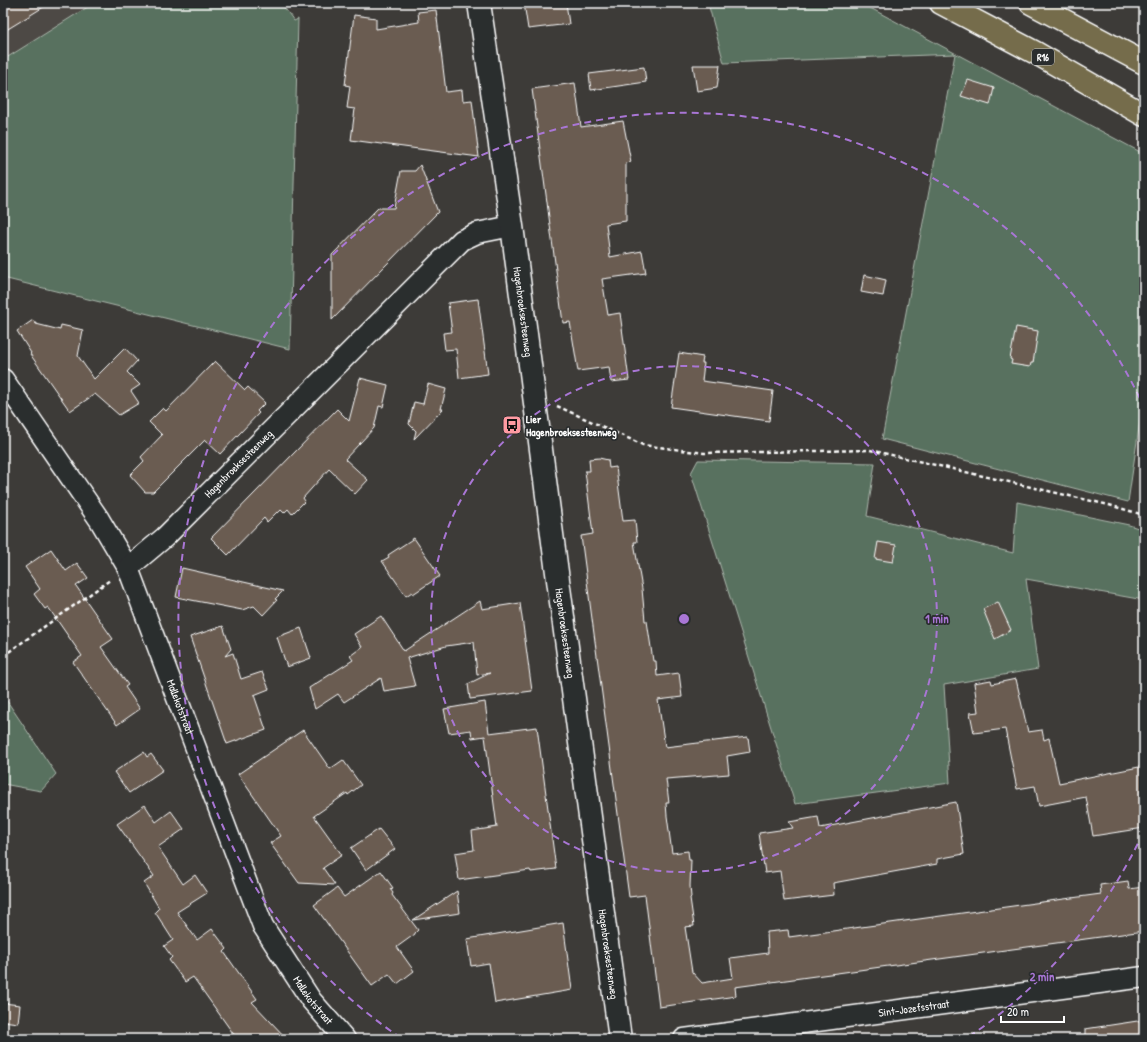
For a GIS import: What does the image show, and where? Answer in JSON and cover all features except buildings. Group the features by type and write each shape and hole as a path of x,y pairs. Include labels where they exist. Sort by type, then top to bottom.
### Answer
{"highway":[{"name":"R16","path":"941,3 1036,53 1144,115"},
{"path":"1032,3 1144,63"}],"street":[{"name":"Hagenbroeksesteenweg","path":"479,3 512,226 620,1039"},
{"name":"Hagenbroeksesteenweg","path":"128,568 165,537 462,240 477,233 512,226"},
{"name":"Mallekotstraat","path":"3,379 95,513 128,568 264,926 312,1000 345,1039"},
{"name":"Sint-Jozefsstraat","path":"684,1039 1144,977"}],"path":[{"path":"534,396 643,445 704,453 870,450 1109,505 1144,515"},
{"path":"3,656 128,568"}],"shaded area":[{"path":"3,3 94,3 3,60"}],"green space":[{"path":"94,3 281,3 294,21 298,19 290,349 3,278 3,60"},
{"path":"708,3 861,3 1144,154 1144,394 1128,502 882,439 955,54 724,63"},
{"path":"698,460 875,463 867,516 1013,553 1017,502 1129,525 1144,530 1144,600 1026,579 1038,669 944,685 950,783 795,804 691,473"},
{"path":"3,695 56,774 41,791 3,784"}],"place":[{"name":"Lier Hagenbroeksesteenweg","path":"512,425"}]}
